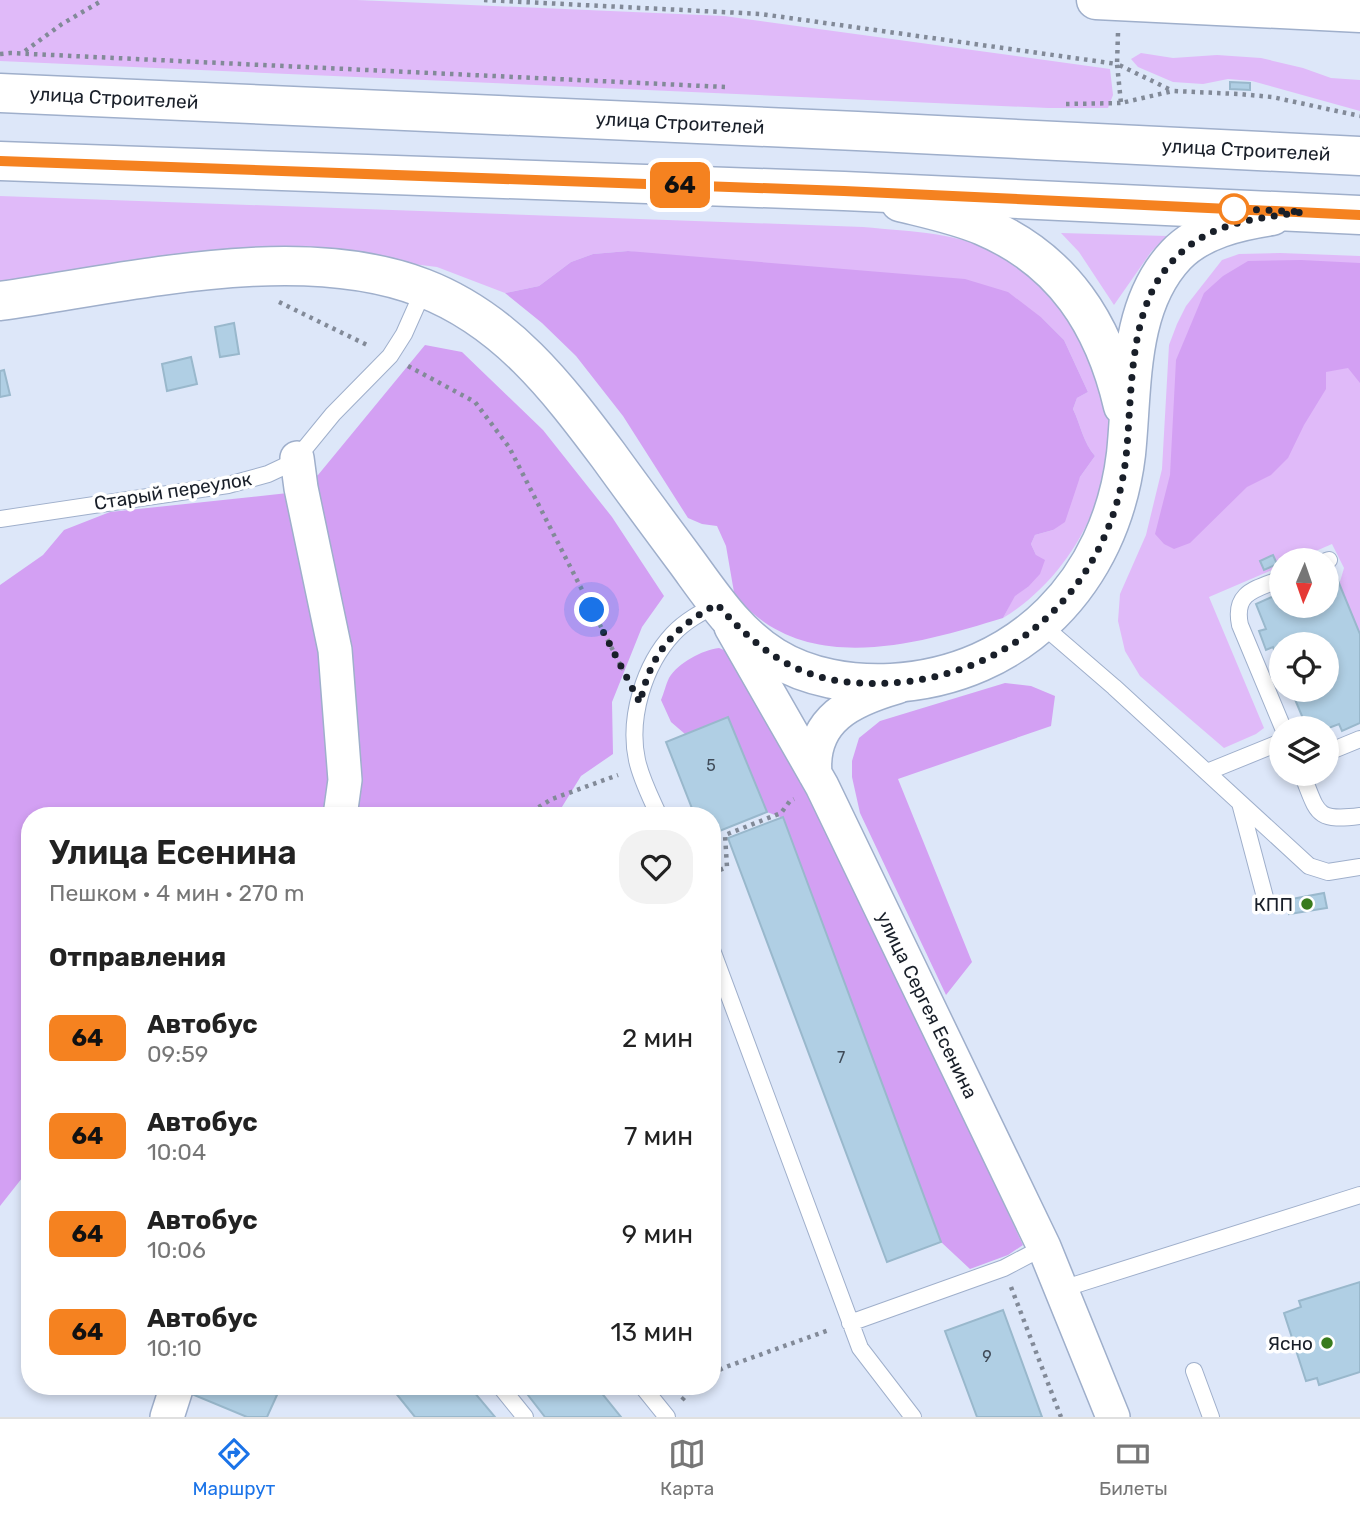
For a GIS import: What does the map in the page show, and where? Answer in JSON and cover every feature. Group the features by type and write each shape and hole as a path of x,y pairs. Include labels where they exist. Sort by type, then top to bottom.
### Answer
{"main road":[{"path":"1108,1 1360,13"},
{"name":"улица Строителей","path":"0,93 1360,156"},
{"path":"0,161 844,191 1360,215"},
{"path":"844,191 895,201 982,225 1010,239 1052,269 1083,306 1098,330 1111,362 1128,428"},
{"path":"0,301 200,272 264,267 365,273 424,289 485,322 536,364 570,404 717,604 754,642 791,667 843,681 891,683 926,679 963,669 992,656 1020,641 1041,624 1079,583 1108,528 1118,496 1138,336 1146,305 1159,279 1176,256 1195,240 1221,228 1303,212"}],"street":[{"path":"297,458 335,650 345,780 341,807"},
{"name":"улица Сергея Есенина","path":"717,604 815,774 1044,1247 1113,1417"},
{"path":"815,774 814,761 819,739 833,718 866,696 926,679"},
{"path":"167,1417 174,1395"}],"lane":[{"name":"Старый переулок","path":"0,519 247,481 268,474 297,458 333,414 390,356 404,334 424,289"},
{"path":"1269,584 1245,595 1241,600 1238,615 1278,716"},
{"path":"655,807 641,773 636,752 640,703 652,663 674,633 691,618 717,604"},
{"path":"1041,624 1309,866 1328,872 1360,867"},
{"path":"1339,748 1360,739"},
{"path":"1207,772 1269,747"},
{"path":"1308,786 1321,814 1329,818 1360,816"},
{"path":"1240,803 1266,901"},
{"path":"721,974 860,1348 913,1417"},
{"path":"1062,1289 1360,1195"},
{"path":"850,1323 1004,1268 1044,1247"},
{"path":"1194,1371 1212,1417"},
{"path":"507,1395 524,1417"},
{"path":"649,1395 667,1417"}],"path":[{"path":"0,54 28,51 62,24 103,0"},
{"path":"484,0 761,14 1117,64 1173,91"},
{"path":"1108,1 1121,103"},
{"path":"10,53 733,88"},
{"path":"1053,103 1121,103 1173,91 1272,97 1360,116"},
{"path":"271,298 390,356 475,402 509,447 640,703"},
{"path":"540,807 622,774"},
{"path":"721,869 727,867 724,835 781,813 790,801"},
{"path":"1004,1268 1061,1417"},
{"path":"721,1369 850,1323"}],"shaded area":[{"path":"0,0 357,0 724,16 1110,69 1113,95 1108,108 1048,108 0,61"},
{"path":"1141,53 1173,58 1217,55 1261,58 1331,78 1360,80 1360,111 1252,81 1228,79 1203,84 1173,82 1138,67 1131,59"},
{"path":"0,196 863,227 955,238 990,249 1020,267 1062,312 1085,345 1105,394 1109,426 1107,459 1100,491 1072,550 1052,576 1029,599 1003,618 1015,595 1028,587 1036,555 1031,544 1035,535 1053,530 1080,477 1095,456 1073,409 1077,398 1088,392 1064,340 1042,318 628,251 593,254 571,262 539,286 505,293 437,267 314,252 0,282"},
{"path":"1061,233 1167,236 1151,252 1114,305 1079,252"},
{"path":"628,251 965,279 1008,292 1042,318 1064,340 1088,392 1077,398 1073,409 1095,456 1080,477 1065,522 1053,530 1035,535 1031,544 1036,555 1045,560 1040,574 1015,596 1003,618 914,642 851,648 820,645 791,637 764,622 735,598 726,546 717,526 688,518 623,416 576,356 542,323 505,293 539,286 571,262 593,254"},
{"path":"1239,254 1360,256 1360,634 1339,585 1344,568 1339,558 1339,548 1334,548 1332,544 1323,548 1269,548 1269,571 1209,597 1264,728 1224,748 1140,676 1125,651 1118,621 1120,594 1146,535 1162,469 1169,345 1186,306 1222,260"},
{"path":"1248,261 1360,263 1360,383 1348,368 1326,372 1326,389 1288,458 1271,475 1247,487 1190,543 1174,549 1164,544 1155,534 1170,475 1176,360 1204,293 1223,276"},
{"path":"425,345 462,352 543,430 612,517 664,596 642,627 612,702 613,754 581,776 562,807 21,807 21,1179 0,1206 0,585 43,555 64,530 110,512 288,493 318,475"},
{"path":"719,648 734,654 825,823 1023,1245 1008,1255 970,1269 941,1242 783,818 767,812 728,717 685,734 671,722 661,700 669,678 691,658"},
{"path":"1005,683 1031,686 1055,696 1051,726 898,779 972,962 946,995 860,813 852,777 852,761 859,738 880,721"}],"building":[{"path":"1230,82 1250,83 1250,90 1230,89"},
{"path":"234,323 239,354 220,357 215,327"},
{"path":"191,357 197,384 167,391 162,364"},
{"path":"4,370 10,395 0,397 0,371"},
{"path":"1269,557 1269,568 1264,570 1260,561"},
{"path":"1339,583 1360,634 1360,723 1342,731 1339,716 1302,716 1296,702 1339,702 1339,632 1269,632 1269,649 1266,650 1259,631 1266,629 1256,604 1269,598 1269,618 1339,618"},
{"path":"728,717 767,812 721,830 721,807 691,807 666,742"},
{"path":"783,817 941,1242 887,1262 728,838"},
{"name":"КПП","path":"1324,893 1327,908 1289,914 1286,900"},
{"name":"Ясно","path":"1360,1282 1360,1372 1319,1385 1317,1378 1306,1381 1284,1313 1301,1307 1299,1301"},
{"path":"1003,1310 1042,1417 977,1417 945,1331"},
{"path":"194,1395 277,1395 267,1417 247,1417"},
{"path":"397,1395 477,1395 495,1417 415,1417"},
{"path":"528,1395 603,1395 621,1417 545,1417"}],"bus line":[{"name":"64","path":"0,161 844,191 1360,215"}],"place":[{"name":"КПП","path":"1307,904"},
{"name":"Ясно","path":"1327,1343"}],"route":[{"path":"592,610 640,703 652,663 663,647 691,618 717,604 738,628 770,655 791,667 843,681 891,683 926,679 963,669 1020,641 1041,624 1079,583 1108,528 1125,460 1138,336 1146,305 1159,279 1176,256 1195,240 1221,228 1303,212 1222,208 1234,209"}]}
